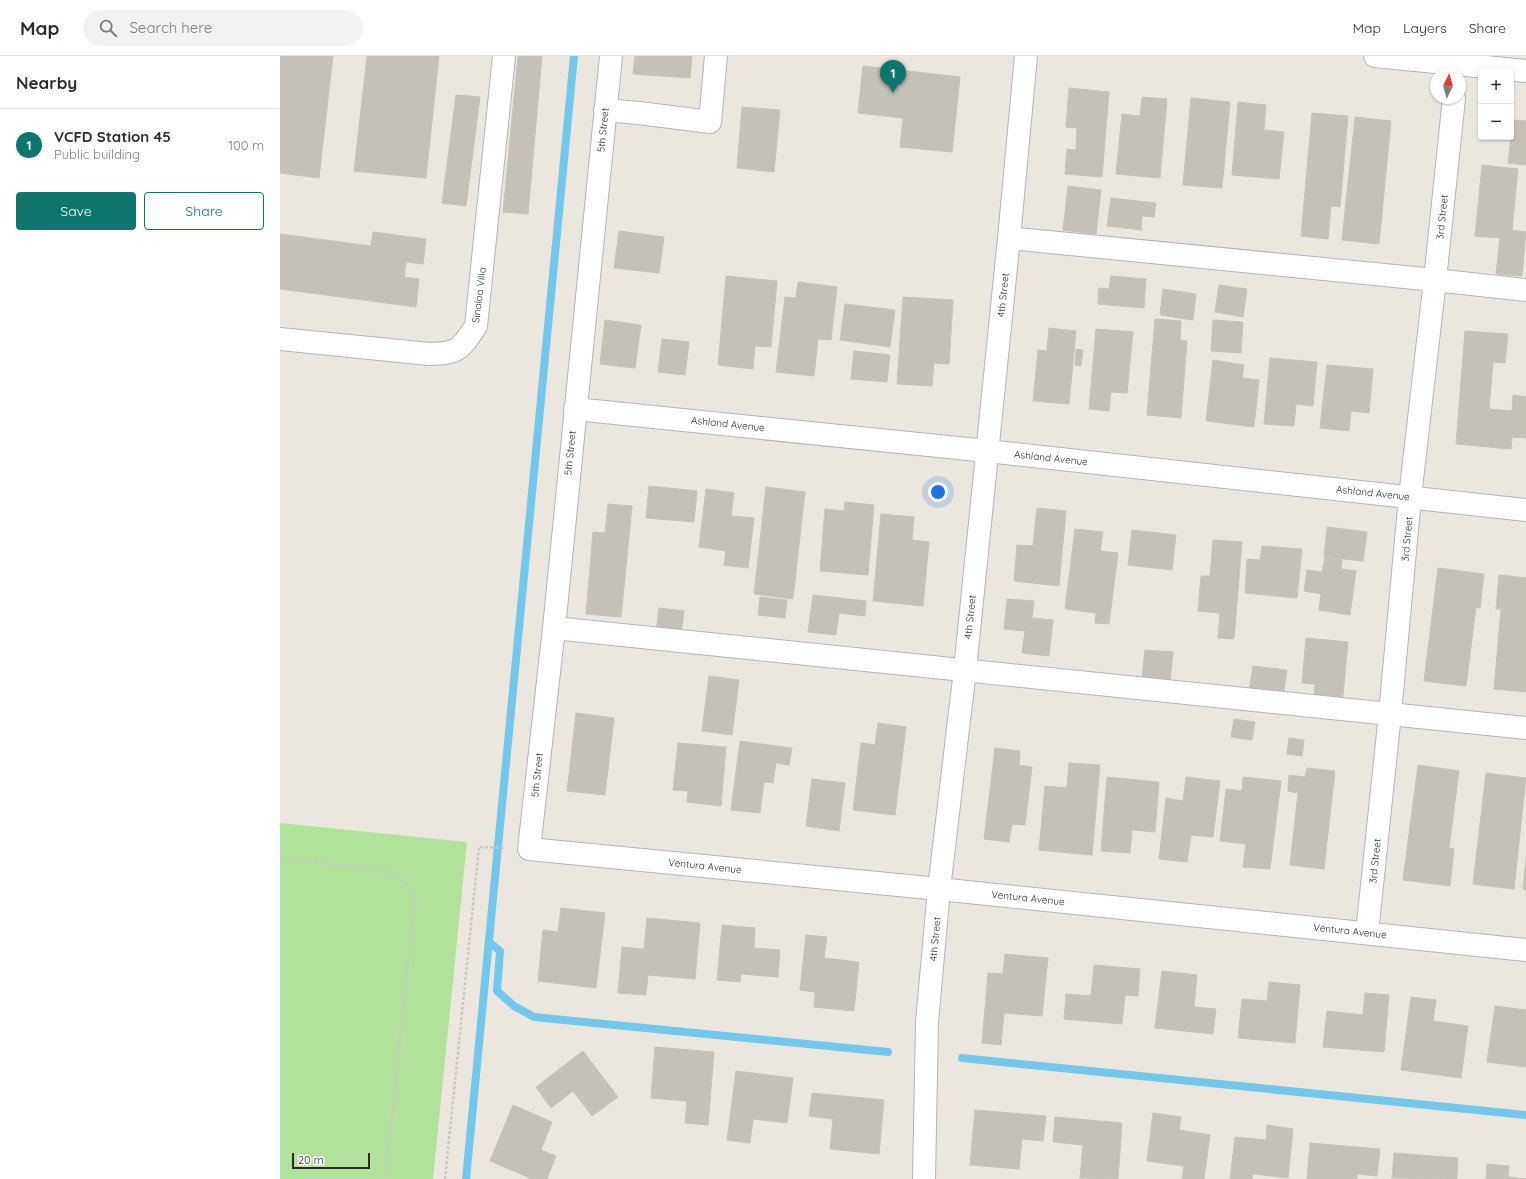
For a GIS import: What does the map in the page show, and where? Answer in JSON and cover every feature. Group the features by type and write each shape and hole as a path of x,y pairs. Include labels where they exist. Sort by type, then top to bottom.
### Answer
{"street":[{"name":"Sinaloa Villa","path":"280,339 429,354 450,353 463,345 476,326 504,56"},
{"name":"5th Street","path":"530,850 554,628 611,56"},
{"path":"605,110 710,122 716,56"},
{"name":"4th Street","path":"924,1179 927,1022 939,889 987,451 1026,56"},
{"path":"1375,56 1526,71"},
{"name":"3rd Street","path":"1367,933 1390,714 1410,497 1453,104"},
{"path":"1009,238 1526,290"},
{"name":"Ashland Avenue","path":"575,409 987,451 1526,510"},
{"path":"554,628 1526,728"},
{"name":"Ventura Avenue","path":"530,850 939,889 1526,950"}],"path":[{"path":"445,1179 479,847"},
{"path":"280,859 385,870 404,881 415,900 385,1179"}],"green space":[{"path":"280,823 467,842 433,1179 280,1179"}],"building":[{"path":"280,56 333,56 319,178 280,173"},
{"path":"367,56 439,56 426,178 354,171"},
{"path":"518,56 542,56 528,214 503,212"},
{"path":"635,56 692,56 690,78 633,74"},
{"path":"863,66 960,77 952,152 900,147 903,118 858,113"},
{"path":"1069,88 1109,92 1102,177 1065,174 1067,149 1076,150 1077,128 1066,127"},
{"path":"456,95 480,97 466,206 442,203"},
{"path":"1142,97 1167,99 1160,178 1116,174 1122,114 1140,116"},
{"path":"1191,98 1230,102 1222,188 1183,185"},
{"path":"1238,102 1266,105 1264,130 1284,132 1279,179 1232,175"},
{"path":"742,107 780,110 774,172 737,168"},
{"path":"1312,113 1348,116 1340,207 1331,206 1328,239 1301,236"},
{"path":"1355,117 1391,121 1379,244 1342,240"},
{"path":"1514,120 1526,121 1526,165 1508,163 1511,140 1514,140"},
{"path":"1482,165 1518,169 1512,230 1526,232 1522,276 1496,274 1500,238 1475,236"},
{"path":"1068,186 1101,190 1096,234 1063,230"},
{"path":"1111,198 1156,203 1154,217 1142,216 1141,230 1107,226"},
{"path":"619,231 664,237 659,273 614,268"},
{"path":"373,232 426,239 423,264 406,262 404,277 419,279 416,307 280,289 280,234 371,246"},
{"path":"726,276 777,281 771,347 755,346 753,369 718,365"},
{"path":"1111,276 1146,279 1144,308 1098,304 1099,288 1109,289"},
{"path":"798,282 837,287 831,340 818,339 814,376 776,372 785,297 796,298"},
{"path":"1219,285 1247,289 1243,317 1215,312"},
{"path":"1163,289 1196,294 1193,320 1160,315"},
{"path":"903,297 953,300 949,364 934,363 932,386 897,384"},
{"path":"845,304 895,310 890,347 840,340"},
{"path":"1155,319 1181,321 1180,340 1187,341 1181,418 1147,415"},
{"path":"605,320 641,325 635,368 600,364"},
{"path":"1213,320 1243,322 1241,353 1211,351"},
{"path":"1049,328 1076,331 1069,404 1033,401 1038,350 1047,351"},
{"path":"1096,329 1133,332 1127,393 1111,392 1109,411 1089,409"},
{"path":"1465,331 1508,334 1505,363 1493,362 1489,409 1512,411 1513,395 1526,397 1526,438 1512,437 1511,449 1456,444"},
{"path":"662,339 689,342 685,375 658,372"},
{"path":"1076,349 1083,350 1081,366 1075,365"},
{"path":"854,351 890,355 887,382 851,379"},
{"path":"1270,358 1317,362 1313,406 1296,404 1294,426 1264,424"},
{"path":"1213,360 1244,365 1242,378 1259,380 1254,427 1206,421"},
{"path":"1327,365 1373,369 1369,413 1351,411 1349,431 1320,428"},
{"path":"649,486 697,491 694,522 646,518"},
{"path":"766,487 805,492 793,599 754,594"},
{"path":"706,489 734,493 731,516 754,518 748,568 724,565 726,551 699,547"},
{"path":"845,502 874,505 868,575 820,571 825,509 844,511"},
{"path":"608,504 632,506 621,617 586,614 593,532 605,533"},
{"path":"1037,508 1066,511 1059,586 1014,581 1017,545 1033,546"},
{"path":"881,514 914,517 912,540 929,542 923,606 873,601"},
{"path":"1327,527 1367,532 1363,561 1324,557"},
{"path":"1075,529 1103,532 1100,551 1118,553 1109,624 1095,623 1096,613 1065,609"},
{"path":"1132,530 1176,535 1172,570 1128,565"},
{"path":"1213,540 1242,542 1234,639 1218,638 1220,613 1198,611 1201,576 1210,576"},
{"path":"1262,546 1302,549 1297,598 1245,593 1247,559 1260,560"},
{"path":"1325,558 1342,560 1341,569 1356,571 1350,615 1319,610 1321,594 1304,591 1307,570 1322,572"},
{"path":"1438,568 1484,574 1480,608 1476,607 1466,686 1424,681"},
{"path":"1499,575 1526,578 1526,692 1494,689 1501,609 1496,609"},
{"path":"813,595 866,601 865,616 839,613 836,635 808,632"},
{"path":"760,597 787,600 785,618 758,615"},
{"path":"1007,599 1034,601 1032,618 1053,620 1049,656 1022,653 1025,631 1004,629"},
{"path":"659,608 684,611 681,635 656,632"},
{"path":"1306,638 1348,642 1342,705 1314,703 1315,684 1302,683"},
{"path":"1145,650 1173,652 1170,681 1142,678"},
{"path":"1253,666 1287,670 1283,698 1249,693"},
{"path":"709,676 739,680 732,735 702,731"},
{"path":"576,713 614,718 605,795 567,791"},
{"path":"1234,719 1255,722 1252,740 1231,737"},
{"path":"878,723 906,727 895,815 853,810 861,743 875,745"},
{"path":"1289,738 1304,740 1302,756 1287,754"},
{"path":"740,741 792,748 789,765 776,763 773,783 764,782 760,813 731,810"},
{"path":"678,743 726,747 721,806 687,802 688,791 673,790"},
{"path":"995,748 1020,751 1019,765 1032,767 1025,825 1012,824 1009,842 984,839"},
{"path":"1069,763 1100,765 1092,855 1039,850 1045,786 1067,788"},
{"path":"1418,765 1459,771 1449,848 1454,849 1450,886 1403,880"},
{"path":"1307,768 1335,771 1324,869 1290,865 1298,793 1288,791 1289,775 1305,777"},
{"path":"1486,773 1526,778 1514,889 1473,884"},
{"path":"1107,777 1159,782 1155,832 1132,830 1130,853 1101,851"},
{"path":"1186,777 1220,781 1213,837 1191,835 1187,862 1159,859 1166,798 1183,801"},
{"path":"1243,777 1281,781 1270,869 1243,867 1246,844 1220,841 1226,789 1242,791"},
{"path":"812,779 845,783 839,831 806,826"},
{"path":"1526,858 1526,890 1523,889"},
{"path":"561,908 605,913 596,988 538,981 543,930 558,932"},
{"path":"647,918 700,923 695,979 648,975 646,995 618,993 622,947 644,949"},
{"path":"722,925 755,928 754,948 780,950 778,977 741,974 740,982 717,980"},
{"path":"806,935 827,937 824,958 859,962 854,1011 814,1007 815,992 800,990"},
{"path":"1005,954 1048,958 1042,1016 1004,1013 1001,1045 982,1043 988,973 1003,974"},
{"path":"1094,965 1140,969 1138,996 1125,995 1122,1024 1064,1019 1066,994 1091,996"},
{"path":"1162,971 1197,975 1194,1007 1216,1009 1213,1034 1155,1028"},
{"path":"1269,982 1300,985 1295,1043 1238,1038 1242,999 1267,1001"},
{"path":"1365,993 1389,995 1384,1052 1323,1047 1327,1011 1363,1015"},
{"path":"1411,997 1436,1000 1433,1021 1468,1026 1461,1078 1401,1070"},
{"path":"1495,1006 1526,1010 1526,1067 1487,1062"},
{"path":"655,1047 714,1052 708,1125 685,1123 687,1101 651,1098"},
{"path":"583,1051 618,1097 592,1116 573,1091 551,1108 536,1087"},
{"path":"736,1071 793,1078 787,1123 753,1119 750,1143 727,1140"},
{"path":"812,1093 884,1100 879,1154 830,1149 833,1119 809,1116"},
{"path":"513,1105 552,1122 541,1150 556,1156 547,1179 532,1179 490,1161"},
{"path":"975,1110 1046,1116 1043,1141 1022,1139 1019,1169 970,1165"},
{"path":"1153,1113 1181,1117 1179,1130 1210,1135 1204,1179 1182,1179 1184,1166 1147,1161"},
{"path":"1055,1117 1122,1123 1118,1179 1080,1178 1083,1145 1053,1142"},
{"path":"1267,1125 1293,1129 1288,1178 1253,1174 1252,1179 1230,1179 1235,1137 1266,1140"},
{"path":"1310,1143 1380,1149 1377,1176 1357,1174 1357,1179 1307,1179"},
{"path":"1394,1153 1458,1158 1457,1179 1392,1178"},
{"path":"1487,1164 1509,1166 1508,1177 1526,1179 1486,1179"}],"waterway":[{"path":"466,1179 574,56"},
{"path":"489,942 500,951 497,991 514,1006 534,1017 888,1052"},
{"path":"962,1058 1526,1115"}],"place":[{"name":"VCFD Station 45","path":"893,93"}]}
